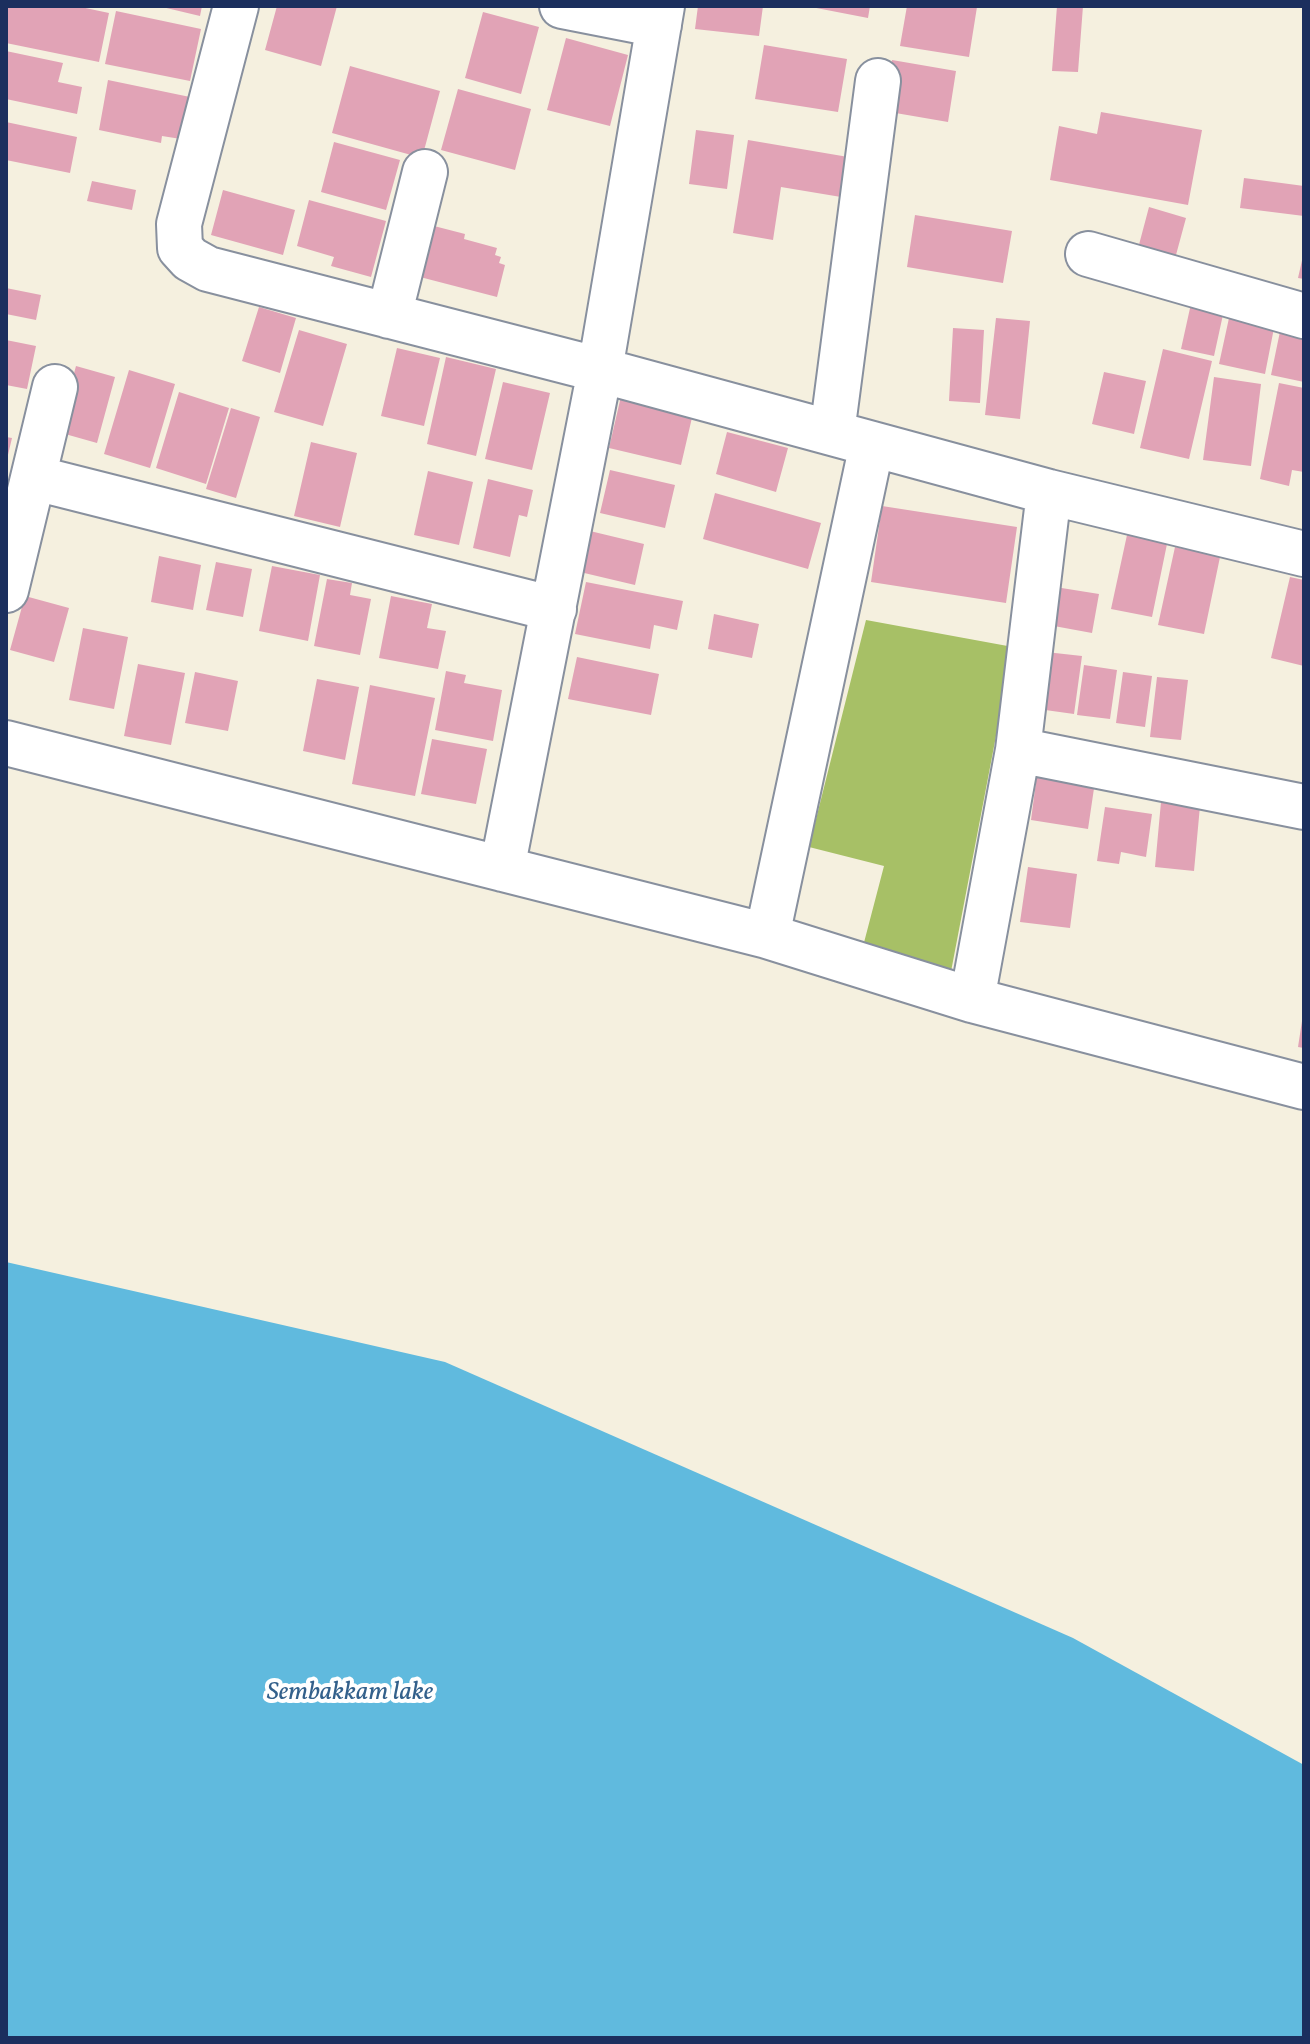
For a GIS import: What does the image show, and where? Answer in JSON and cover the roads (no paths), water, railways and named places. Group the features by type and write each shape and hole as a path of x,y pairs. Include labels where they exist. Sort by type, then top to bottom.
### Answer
{"street":[{"path":"236,6 179,224 180,248 190,259 208,269 600,370 1049,492 1304,554"},
{"path":"502,869 600,370 661,15 562,6"},
{"path":"767,936 852,439 878,81"},
{"path":"389,316 425,172"},
{"path":"1088,254 1304,316"},
{"path":"6,590 55,387"},
{"path":"35,478 554,609"},
{"path":"972,1000 1018,750 1049,492"},
{"path":"6,743 767,936 972,1000 1304,1087"},
{"path":"1018,750 1304,807"}],"water":[{"name":"Sembakkam lake","path":"6,1262 445,1362 1073,1638 1304,1765 1304,2038 6,2038"}]}
